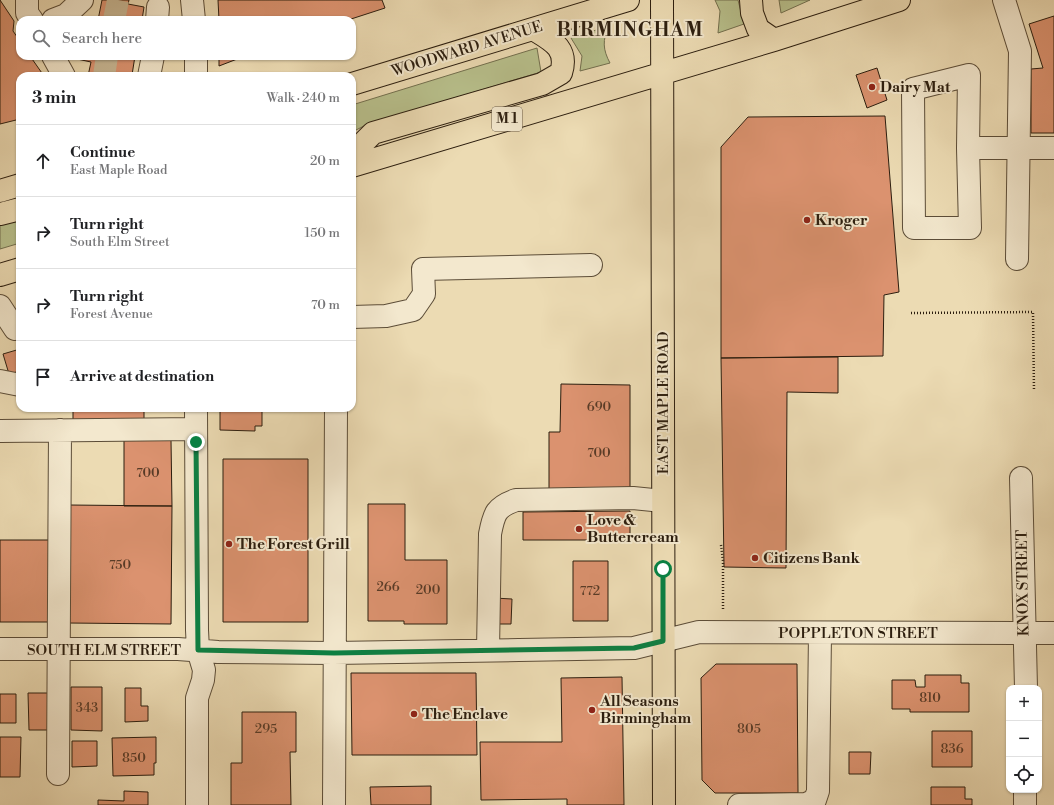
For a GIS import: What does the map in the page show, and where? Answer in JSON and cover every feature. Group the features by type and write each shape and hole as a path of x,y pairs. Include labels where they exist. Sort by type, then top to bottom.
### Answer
{"main road":[{"name":"WOODWARD AVENUE","path":"356,83 628,0"},
{"name":"EAST MAPLE ROAD","path":"662,0 664,805"},
{"path":"751,0 752,13 758,29 774,40"},
{"name":"M 1","path":"356,165 662,74 899,0"},
{"path":"356,150 373,133 542,84 561,73 564,63 561,52 554,42 533,29"},
{"path":"0,191 16,186"},
{"path":"0,214 16,210"},
{"path":"0,275 16,270"}],"street":[{"path":"27,0 27,13 29,16"},
{"path":"63,16 82,0"},
{"path":"192,0 194,16"},
{"path":"1004,0 1020,51 1017,259"},
{"path":"55,60 62,72"},
{"path":"196,60 196,72"},
{"path":"969,75 968,148 970,228 914,228 913,88 969,75"},
{"path":"968,148 1054,148"},
{"path":"356,317 386,316 413,310 424,294 423,269 591,265"},
{"path":"0,306 12,332"},
{"path":"0,381 16,385"},
{"path":"334,805 336,412"},
{"path":"0,431 60,430 196,418 198,650 204,670 203,680 197,698 197,805"},
{"path":"58,774 60,430"},
{"name":"KNOX STREET","path":"1021,478 1026,685"},
{"path":"488,650 490,534 493,516 498,509 505,504 516,500 633,498 663,501"},
{"name":"POPPLETON STREET","path":"663,641 699,632 1054,633"},
{"path":"738,805 806,804 815,800 818,791 820,633"},
{"name":"SOUTH ELM STREET","path":"0,650 178,649 334,653 634,648 663,641"},
{"path":"1025,793 1025,805"}],"path":[{"path":"911,312 1033,312 1034,391"},
{"path":"721,545 723,561 723,609"}],"green space":[{"path":"715,0 738,0 744,24 718,33 720,11"},
{"path":"779,0 810,0 781,13"},
{"path":"609,26 605,36 604,45 610,63 580,71 582,56 571,38"},
{"path":"537,48 541,72 368,124 356,130 356,104"},
{"path":"16,216 16,244 0,249 0,221"}],"building":[{"path":"0,0 14,21 13,31 16,35 16,60 33,60 41,72 16,72 16,120 0,124"},
{"path":"102,0 129,0 128,4 144,7 143,16 99,16"},
{"path":"218,0 382,0 385,8 356,17 356,16 219,16"},
{"path":"1054,16 1054,133 1031,133 1031,69 1043,68 1029,24"},
{"path":"82,60 134,60 132,72 89,72 91,62"},
{"path":"219,60 235,60 219,66"},
{"name":"Dairy Mat","path":"877,68 887,100 867,108 856,75"},
{"name":"Kroger","path":"885,116 899,292 884,295 883,356 721,358 721,147 748,117"},
{"path":"16,350 16,372 9,374 3,354"},
{"path":"838,357 838,393 787,392 786,568 724,567 721,358"},
{"path":"561,384 630,385 630,490 549,489 549,432 560,432"},
{"path":"73,412 144,412 144,421 73,422"},
{"path":"220,412 262,412 262,426 255,426 255,431 220,430"},
{"path":"124,440 171,440 172,506 124,506"},
{"path":"223,459 308,459 308,622 223,622"},
{"path":"368,504 405,504 405,560 447,560 447,624 404,624 404,621 368,621"},
{"path":"69,505 172,506 171,624 68,623"},
{"path":"630,511 630,540 523,540 523,512"},
{"path":"0,540 49,540 48,622 0,622"},
{"path":"573,561 608,561 608,621 573,621"},
{"path":"494,598 512,599 511,624 494,624"},
{"path":"716,664 797,664 798,793 715,793 702,780 701,678"},
{"name":"The Enclave","path":"351,673 476,673 477,755 352,755"},
{"path":"925,675 961,675 961,683 969,683 969,712 910,712 910,709 892,709 892,680 915,680 916,687 925,687"},
{"name":"All Seasons Birmingham","path":"622,677 624,805 567,805 567,799 481,800 480,742 562,742 561,678"},
{"path":"71,687 102,687 102,731 71,730"},
{"path":"125,688 141,688 141,706 148,706 148,721 125,722"},
{"path":"28,693 49,693 50,730 29,730"},
{"path":"0,694 16,694 16,723 0,723"},
{"path":"242,712 296,712 296,752 290,752 291,805 231,805 231,763 242,763"},
{"path":"932,731 972,731 972,767 932,767"},
{"path":"0,737 21,737 20,777 0,777"},
{"path":"156,737 156,763 154,763 154,775 113,776 112,738"},
{"path":"72,741 97,741 97,766 72,767"},
{"path":"849,752 871,752 870,774 849,774"},
{"path":"431,786 431,805 371,805 370,787"},
{"path":"931,787 965,787 965,799 972,799 972,805 931,805"},
{"path":"124,791 148,792 148,805 98,805 98,800 124,801"}],"tunnel":[{"path":"115,16 118,0"},
{"path":"105,72 106,60"}],"place":[{"name":"Dairy Mat","path":"872,87"},
{"name":"Kroger","path":"807,220"},
{"name":"Love & Buttercream","path":"579,529"},
{"name":"The Forest Grill","path":"229,544"},
{"name":"Citizens Bank","path":"755,558"},
{"name":"All Seasons Birmingham","path":"592,710"},
{"name":"The Enclave","path":"414,714"}],"district":[{"name":"BIRMINGHAM","path":"630,30"}],"route":[{"path":"196,442 198,650 218,652 334,653 634,648 663,641 663,569"}]}
